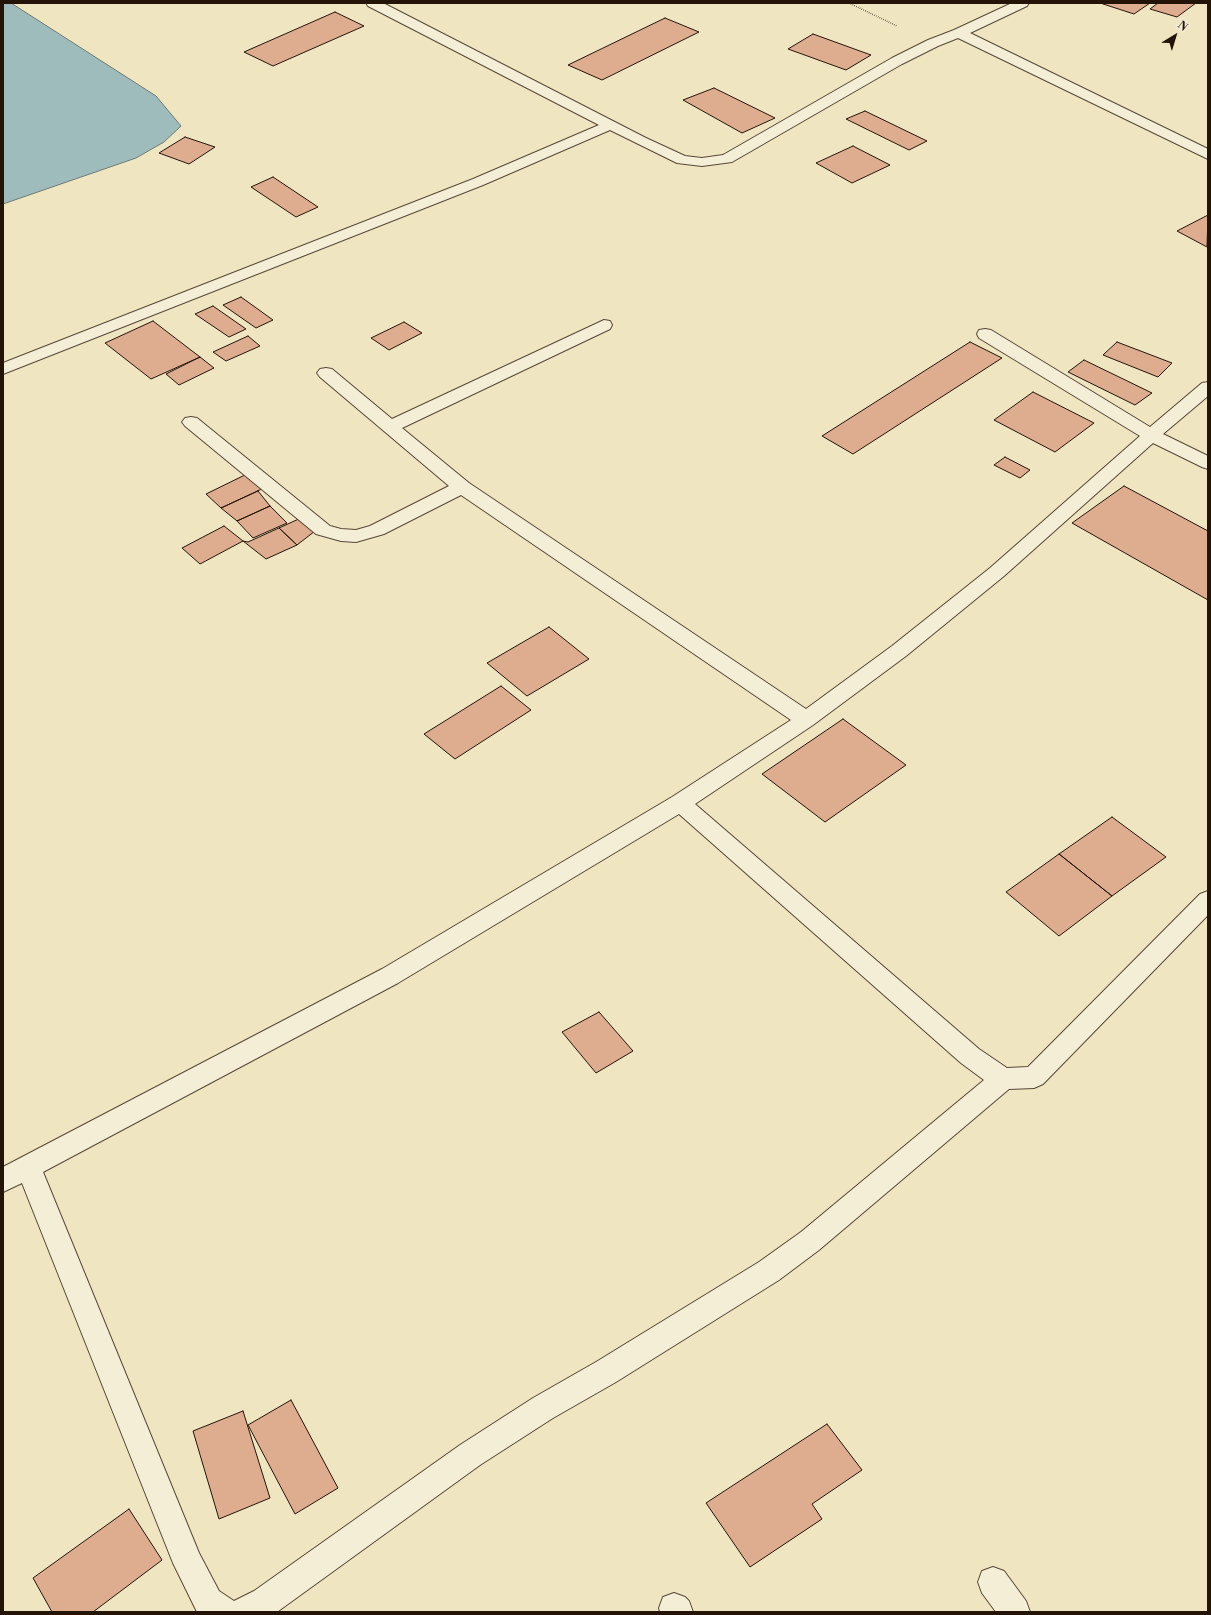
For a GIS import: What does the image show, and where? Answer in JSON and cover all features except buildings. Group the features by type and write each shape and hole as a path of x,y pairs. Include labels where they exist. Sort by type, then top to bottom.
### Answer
{"street":[{"path":"373,3 462,47 641,141 682,160 702,162 727,159 897,61 1022,3"},
{"path":"959,33 1208,155"},
{"path":"3,369 471,184 610,125"},
{"path":"389,427 604,325"},
{"path":"985,334 1151,434 1208,463"},
{"path":"326,373 462,487 806,720"},
{"path":"3,1180 390,976 680,803 806,720 899,651 997,572 1151,434 1208,387"},
{"path":"191,422 323,530 341,536 356,536 377,530 462,487"},
{"path":"680,803 964,1051 1003,1079"},
{"path":"244,1612 265,1602 476,1451 543,1408 606,1372 769,1271 810,1241 1003,1079 1034,1077 1208,900"},
{"path":"28,1166 188,1563 208,1602 223,1612"},
{"path":"993,1582 1015,1612"}],"path":[{"path":"849,3 933,43"}],"water":[{"path":"3,3 11,3 156,96 181,126 164,142 136,158 3,204"}]}
